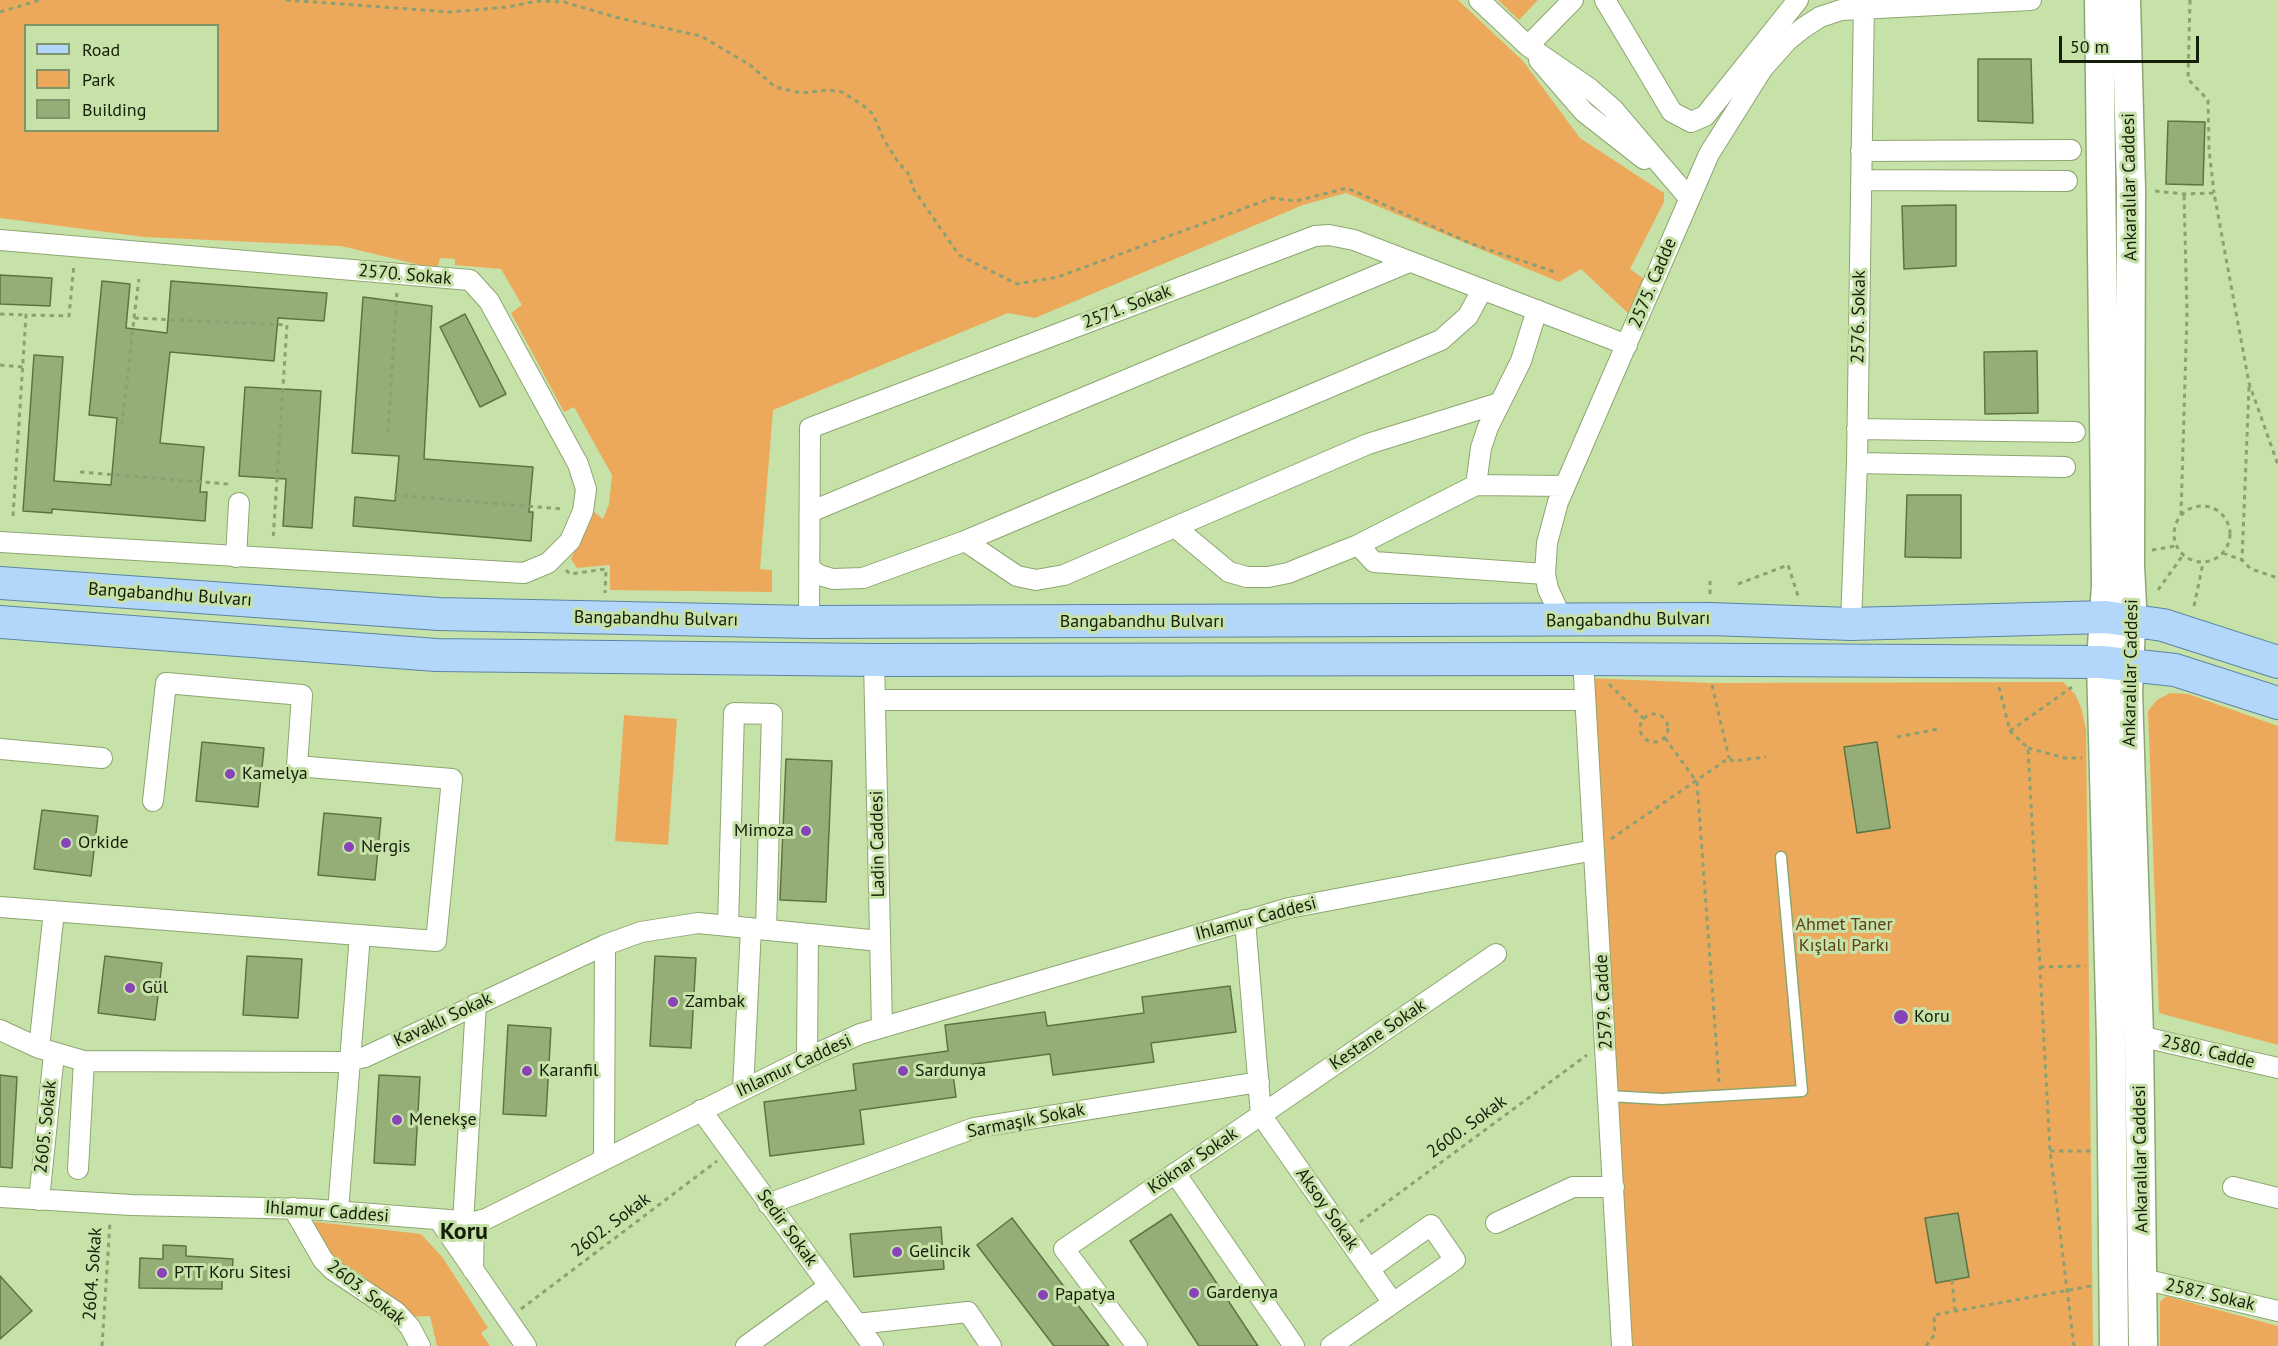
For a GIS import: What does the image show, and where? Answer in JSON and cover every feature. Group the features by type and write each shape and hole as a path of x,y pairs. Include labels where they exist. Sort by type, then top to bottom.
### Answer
{"main road":[{"name":"Ankaralılar Caddesi","path":"2099,0 2118,619"},
{"name":"Ankaralılar Caddesi","path":"2114,1346 2107,1283 2114,662 2118,619 2131,189 2126,0"},
{"name":"Bangabandhu Bulvarı","path":"0,583 439,614 809,622 1710,619 1851,624 2118,619 2163,624 2278,662"},
{"path":"1563,621 1583,659"},
{"name":"Bangabandhu Bulvarı","path":"0,622 436,655 874,660 1583,659 2114,662 2175,670 2278,703"},
{"name":"Ankaralılar Caddesi","path":"2114,662 2139,1036 2143,1346"},
{"path":"2110,1039 2139,1036"},
{"path":"2107,1283 2143,1279"}],"street":[{"path":"1479,0 1528,46 1556,82 1584,112 1689,198"},
{"path":"1528,46 1573,0"},
{"path":"1605,0 1672,112 1691,122 1705,116 1798,0"},
{"name":"2575. Cadde","path":"1563,621 1548,590 1545,574 1547,543 1564,486 1689,198 1718,137 1772,57 1787,41 1820,17 1863,5 2031,0"},
{"name":"2576. Sokak","path":"1851,624 1857,463 1863,5"},
{"path":"1861,151 2072,150"},
{"path":"1861,180 2067,181"},
{"name":"2571. Sokak","path":"809,622 810,428 1315,236 1342,237 1627,345"},
{"name":"2570. Sokak","path":"0,240 470,280 480,289 581,470 586,489 583,511 570,541 554,558"},
{"path":"810,512 1410,262"},
{"path":"809,568 819,575 833,579 864,578 965,541 1440,340 1468,316 1482,290"},
{"path":"1476,485 1481,448 1498,403 1521,361 1537,310"},
{"path":"965,541 1017,576 1036,580 1064,575 1368,444 1498,403"},
{"path":"1857,429 2075,432"},
{"path":"1857,463 2065,466"},
{"path":"1175,527 1229,572 1247,577 1288,573 1358,545 1476,485 1564,486"},
{"path":"233,499 236,557"},
{"path":"0,542 272,560 524,573 541,567 554,558"},
{"path":"1358,545 1374,562 1545,574"},
{"name":"2579. Cadde","path":"1583,659 1622,1346"},
{"name":"Ladin Caddesi","path":"874,660 882,1027"},
{"path":"0,907 436,941 453,778 297,766 302,695 166,683 153,801"},
{"path":"875,700 1585,700"},
{"path":"728,926 734,713 772,714 759,929 742,1090"},
{"path":"0,749 102,758"},
{"name":"Ihlamur Caddesi","path":"0,1197 111,1204 293,1208 469,1222 604,1159 807,1058 882,1027 1313,903 1594,850"},
{"name":"2605. Sokak","path":"39,1200 54,911"},
{"path":"1245,921 1261,1115"},
{"name":"Kavaklı Sokak","path":"0,1030 46,1051 84,1060 351,1061 605,945 641,932 681,924 728,926 880,941"},
{"path":"807,1058 808,934"},
{"path":"338,1211 360,935"},
{"path":"604,1159 605,945"},
{"name":"Kestane Sokak","path":"1261,1115 1496,954"},
{"path":"473,1270 469,1222 476,1004"},
{"name":"2580. Cadde","path":"2139,1036 2278,1068"},
{"path":"78,1169 84,1060"},
{"name":"Sarmaşık Sokak","path":"768,1204 974,1128 1258,1082"},
{"name":"Sedir Sokak","path":"701,1110 873,1346"},
{"name":"Köknar Sokak","path":"1137,1346 1064,1249 1261,1115"},
{"name":"Aksoy Sokak","path":"1261,1115 1393,1303"},
{"path":"1175,1173 1294,1346"},
{"path":"1496,1223 1573,1187 1614,1187"},
{"path":"2233,1187 2278,1198"},
{"name":"2603. Sokak","path":"293,1208 323,1260 333,1270 396,1312 410,1327 420,1346"},
{"path":"438,1220 526,1346"},
{"path":"1331,1346 1455,1260 1431,1225 1369,1269"},
{"name":"2587. Sokak","path":"2143,1279 2278,1311"},
{"path":"748,1345 829,1286"},
{"path":"857,1324 968,1312 991,1346"}],"lane":[{"path":"1609,1096 1662,1099 1802,1091 1781,857"}],"path":[{"path":"0,12 40,0"},
{"path":"286,0 450,12 508,7 537,1 564,2 619,18 701,36 750,65 775,87 801,93 827,90 842,92 864,106 873,114 884,140 908,173 914,190 959,255 1017,284 1058,277 1272,198 1296,201 1347,188 1472,244 1558,273"},
{"path":"2190,0 2188,79 2208,100 2209,149 2214,193 2249,383 2278,465"},
{"path":"2150,190 2184,194 2214,193"},
{"path":"2181,515 2197,506 2214,508 2222,513 2230,529 2230,538 2223,553 2203,563 2183,555 2176,546 2174,530 2181,515 2187,312 2184,194"},
{"path":"0,314 69,316 76,246"},
{"path":"388,432 398,274"},
{"path":"122,425 139,279"},
{"path":"13,516 26,315"},
{"path":"134,318 287,325 272,560"},
{"path":"0,366 23,367"},
{"path":"2242,560 2249,383"},
{"path":"80,472 227,484 233,499"},
{"path":"394,495 583,511"},
{"path":"2142,552 2176,546"},
{"path":"2223,553 2242,560 2251,569 2278,578"},
{"path":"2158,590 2183,555"},
{"path":"554,558 570,574 606,569"},
{"path":"2194,606 2203,563"},
{"path":"1738,584 1788,565 1798,597"},
{"path":"1710,581 1710,595"},
{"path":"1608,683 1644,719"},
{"path":"1712,683 1729,758 1733,761 1766,757"},
{"path":"2000,684 2010,731 2028,748 2065,758 2089,757"},
{"path":"2010,731 2074,685"},
{"path":"1653,715 1662,717 1669,729 1665,738 1653,742 1645,739 1641,727 1644,719 1653,715"},
{"path":"1897,737 1938,729"},
{"path":"1665,738 1697,782 1720,1096"},
{"path":"2028,748 2050,1151 2074,1346"},
{"path":"1594,850 1697,782 1729,758"},
{"path":"2040,967 2096,966"},
{"name":"2600. Sokak","path":"1345,1234 1606,1041"},
{"name":"2602. Sokak","path":"508,1320 730,1151"},
{"path":"2050,1151 2098,1151"},
{"name":"2604. Sokak","path":"102,1346 111,1204"},
{"path":"1952,1280 1955,1311"},
{"path":"1926,1346 1935,1334 1934,1315 2107,1283"}],"green space":[{"path":"0,0 1458,0 1523,61 1580,138 1664,193 1664,202 1630,269 1647,281 1630,315 1581,269 1559,282 1346,193 1303,205 1035,318 1008,313 773,410 760,569 772,570 772,592 610,590 610,565 577,568 571,559 594,512 603,519 609,504 612,475 574,407 564,412 511,313 522,305 501,269 455,265 455,259 440,258 437,269 341,246 144,237 0,218"},
{"path":"1498,0 1538,0 1519,20"},
{"name":"Ahmet Taner Kışlalı Parkı","path":"1584,678 1712,683 2063,682 2075,694 2081,707 2086,729 2093,1346 1622,1346"},
{"path":"2170,693 2188,694 2278,726 2278,1045 2159,1013 2148,711 2157,700"},
{"path":"624,715 677,719 668,845 615,841"},
{"path":"308,1221 421,1234 443,1258 488,1328 481,1333 490,1346 437,1346 430,1316 407,1317 362,1275 327,1255"},
{"path":"2166,1296 2278,1326 2278,1346 2160,1346 2160,1302"}],"building":[{"path":"1978,59 2031,59 2033,123 1978,121"},
{"path":"2168,121 2205,122 2203,185 2166,184"},
{"path":"1956,205 1956,266 1904,269 1902,206"},
{"path":"0,275 52,278 50,306 0,304"},
{"path":"102,281 130,284 126,328 167,333 171,281 327,293 324,321 278,318 274,361 170,352 160,443 204,447 200,492 207,492 205,521 52,509 52,513 23,511 34,355 63,357 54,481 111,485 117,418 89,415"},
{"path":"363,297 432,306 424,459 533,467 529,512 533,512 531,541 353,526 355,497 395,501 399,456 352,453"},
{"path":"465,314 506,394 480,407 440,327"},
{"path":"2037,351 2038,413 1985,414 1984,352"},
{"path":"245,387 321,391 312,528 283,526 286,479 239,476"},
{"path":"1907,495 1961,495 1961,558 1905,557"},
{"name":"Kamelya","path":"202,742 264,748 258,807 196,801"},
{"path":"1877,742 1890,828 1857,833 1844,747"},
{"name":"Mimoza","path":"786,759 832,761 826,902 780,900"},
{"name":"Orkide","path":"42,810 98,816 91,876 34,869"},
{"name":"Nergis","path":"324,813 381,818 375,880 318,875"},
{"name":"Gül","path":"105,956 162,963 155,1020 98,1013"},
{"path":"247,956 302,959 298,1018 243,1015"},
{"name":"Zambak","path":"655,956 696,958 691,1048 650,1046"},
{"name":"Sardunya","path":"1230,986 1236,1032 1151,1043 1154,1062 1053,1075 1050,1054 952,1067 956,1097 860,1110 864,1144 770,1156 764,1102 856,1090 853,1064 948,1051 945,1025 1045,1012 1047,1026 1144,1013 1142,997"},
{"name":"Karanfil","path":"508,1025 551,1028 546,1116 503,1114"},
{"path":"0,1075 17,1077 12,1168 0,1167"},
{"name":"Menekşe","path":"379,1075 420,1077 415,1165 374,1163"},
{"path":"1958,1213 1969,1277 1936,1283 1925,1218"},
{"name":"Gardenya","path":"1171,1214 1258,1346 1199,1346 1130,1241"},
{"name":"Papatya","path":"1012,1218 1109,1346 1054,1346 977,1245"},
{"name":"Gelincik","path":"941,1227 944,1269 854,1277 850,1234"},
{"path":"163,1245 186,1246 186,1256 233,1259 232,1277 222,1277 222,1289 139,1288 140,1258 163,1259"},
{"path":"0,1276 32,1311 0,1339"}],"place":[{"name":"Kamelya","path":"230,774"},
{"name":"Mimoza","path":"806,831"},
{"name":"Orkide","path":"66,843"},
{"name":"Nergis","path":"349,847"},
{"name":"Gül","path":"130,988"},
{"name":"Zambak","path":"673,1002"},
{"name":"Koru","path":"1901,1017"},
{"name":"Karanfil","path":"527,1071"},
{"name":"Sardunya","path":"903,1071"},
{"name":"Menekşe","path":"397,1120"},
{"name":"Gelincik","path":"897,1252"},
{"name":"PTT Koru Sitesi","path":"162,1273"},
{"name":"Gardenya","path":"1194,1293"},
{"name":"Papatya","path":"1043,1295"}],"district":[{"name":"Koru","path":"464,1232"}]}
